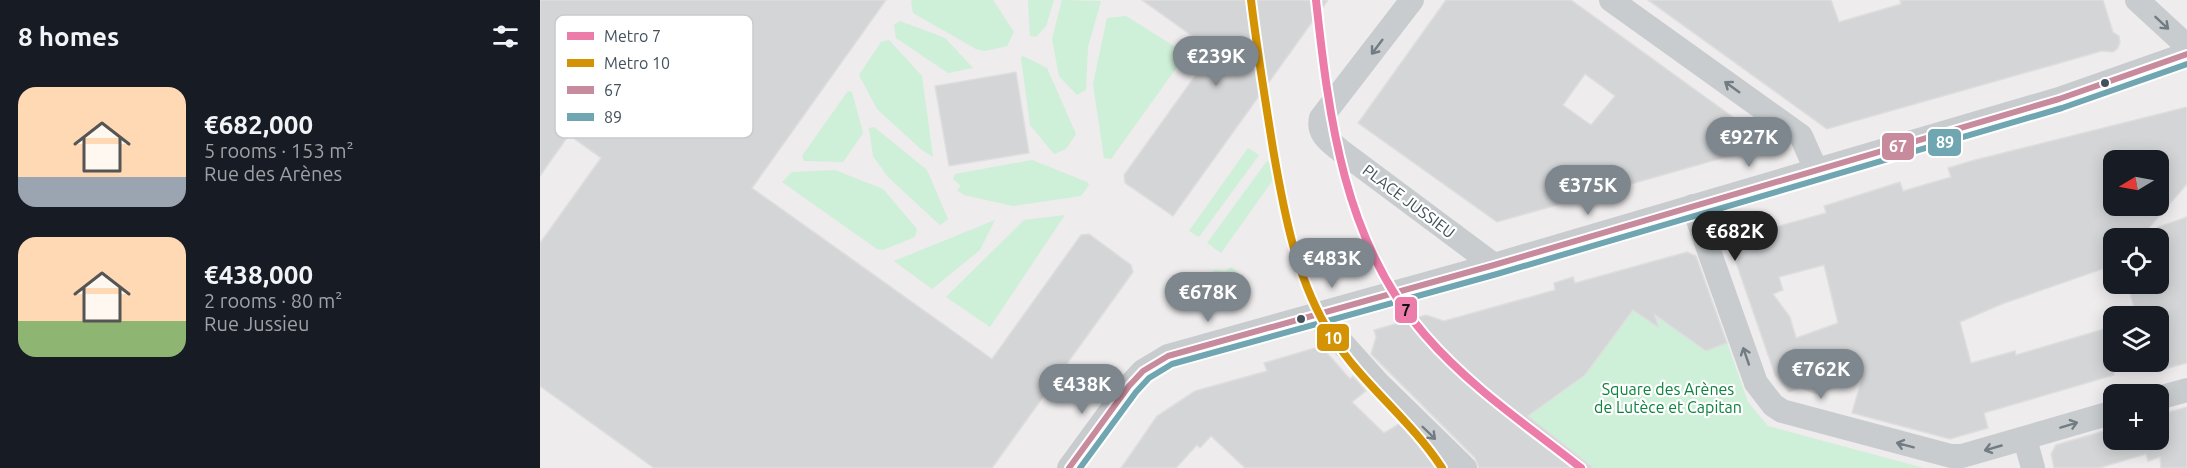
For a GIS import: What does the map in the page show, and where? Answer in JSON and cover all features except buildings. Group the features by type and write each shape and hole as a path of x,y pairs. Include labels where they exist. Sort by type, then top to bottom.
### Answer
{"street":[{"name":"PLACE JUSSIEU","path":"1412,0 1321,118 1319,126 1324,136 1494,265"},
{"path":"1611,0 1801,136 1816,170"},
{"path":"2137,0 2187,46"},
{"path":"1069,468 1129,386 1143,371 1168,356 1494,265 2059,99 2187,54"},
{"path":"1694,206 1756,383 1773,405 1782,411 1940,455 1962,456 2103,415"},
{"path":"1317,315 1377,382 1465,468"},
{"path":"2169,395 2187,390"},
{"path":"2025,439 2033,468"}],"green space":[{"path":"912,0 993,0 1014,32 1007,46 985,51 976,49 913,13"},
{"path":"1028,0 1054,0 1046,26 1036,37 1030,36"},
{"path":"1062,0 1101,1 1088,47 1086,90 1077,95 1059,76 1052,39"},
{"path":"1126,16 1177,48 1182,60 1111,159 1104,158 1093,84 1107,18"},
{"path":"900,21 945,38 973,68 948,73 896,38 894,25"},
{"path":"889,40 922,76 933,157 922,150 877,109 859,75 881,42"},
{"path":"1023,56 1047,68 1076,134 1066,149 1054,154 1030,125 1021,58"},
{"path":"848,91 852,92 863,133 843,162 804,161 802,156"},
{"path":"874,127 927,170 948,219 940,225 888,177 873,156 869,128"},
{"path":"1248,148 1259,155 1199,237 1189,231"},
{"path":"1032,160 1087,182 1089,185 1081,196 1013,206 964,195 957,190 961,186 953,179 955,174"},
{"path":"1267,161 1280,170 1221,253 1207,243"},
{"path":"835,170 883,189 917,229 915,237 883,250 877,249 782,182 792,172"},
{"path":"1065,215 990,327 946,297 1024,220"},
{"path":"995,220 980,250 932,289 894,261"},
{"name":"Square des Arènes de Lutèce et Capitan","path":"1641,265 1675,323 1715,309 1748,402 1768,426 1924,468 1554,468 1508,430 1585,375 1633,309 1659,328"},
{"path":"1231,267 1239,273 1234,279 1236,292 1233,301 1217,308 1209,306 1202,300 1200,290 1203,276 1215,270 1226,271"}],"water":[{"path":"1218,276 1227,280 1231,289 1227,298 1218,302 1209,298 1205,289 1209,280"}],"metro line":[{"name":"10","path":"1251,0 1282,197 1293,245 1309,291 1319,314 1343,353 1416,433 1442,468"},
{"name":"7","path":"1316,0 1327,89 1345,177 1358,220 1376,260 1398,299 1425,335 1461,372 1581,468"}],"transit line":[{"name":"67","path":"1069,468 1129,386 1143,371 1168,356 1494,265 2059,99 2187,54"},
{"name":"89","path":"1080,468 1136,392 1149,378 1172,364 1497,274 2062,108 2187,64"}]}
